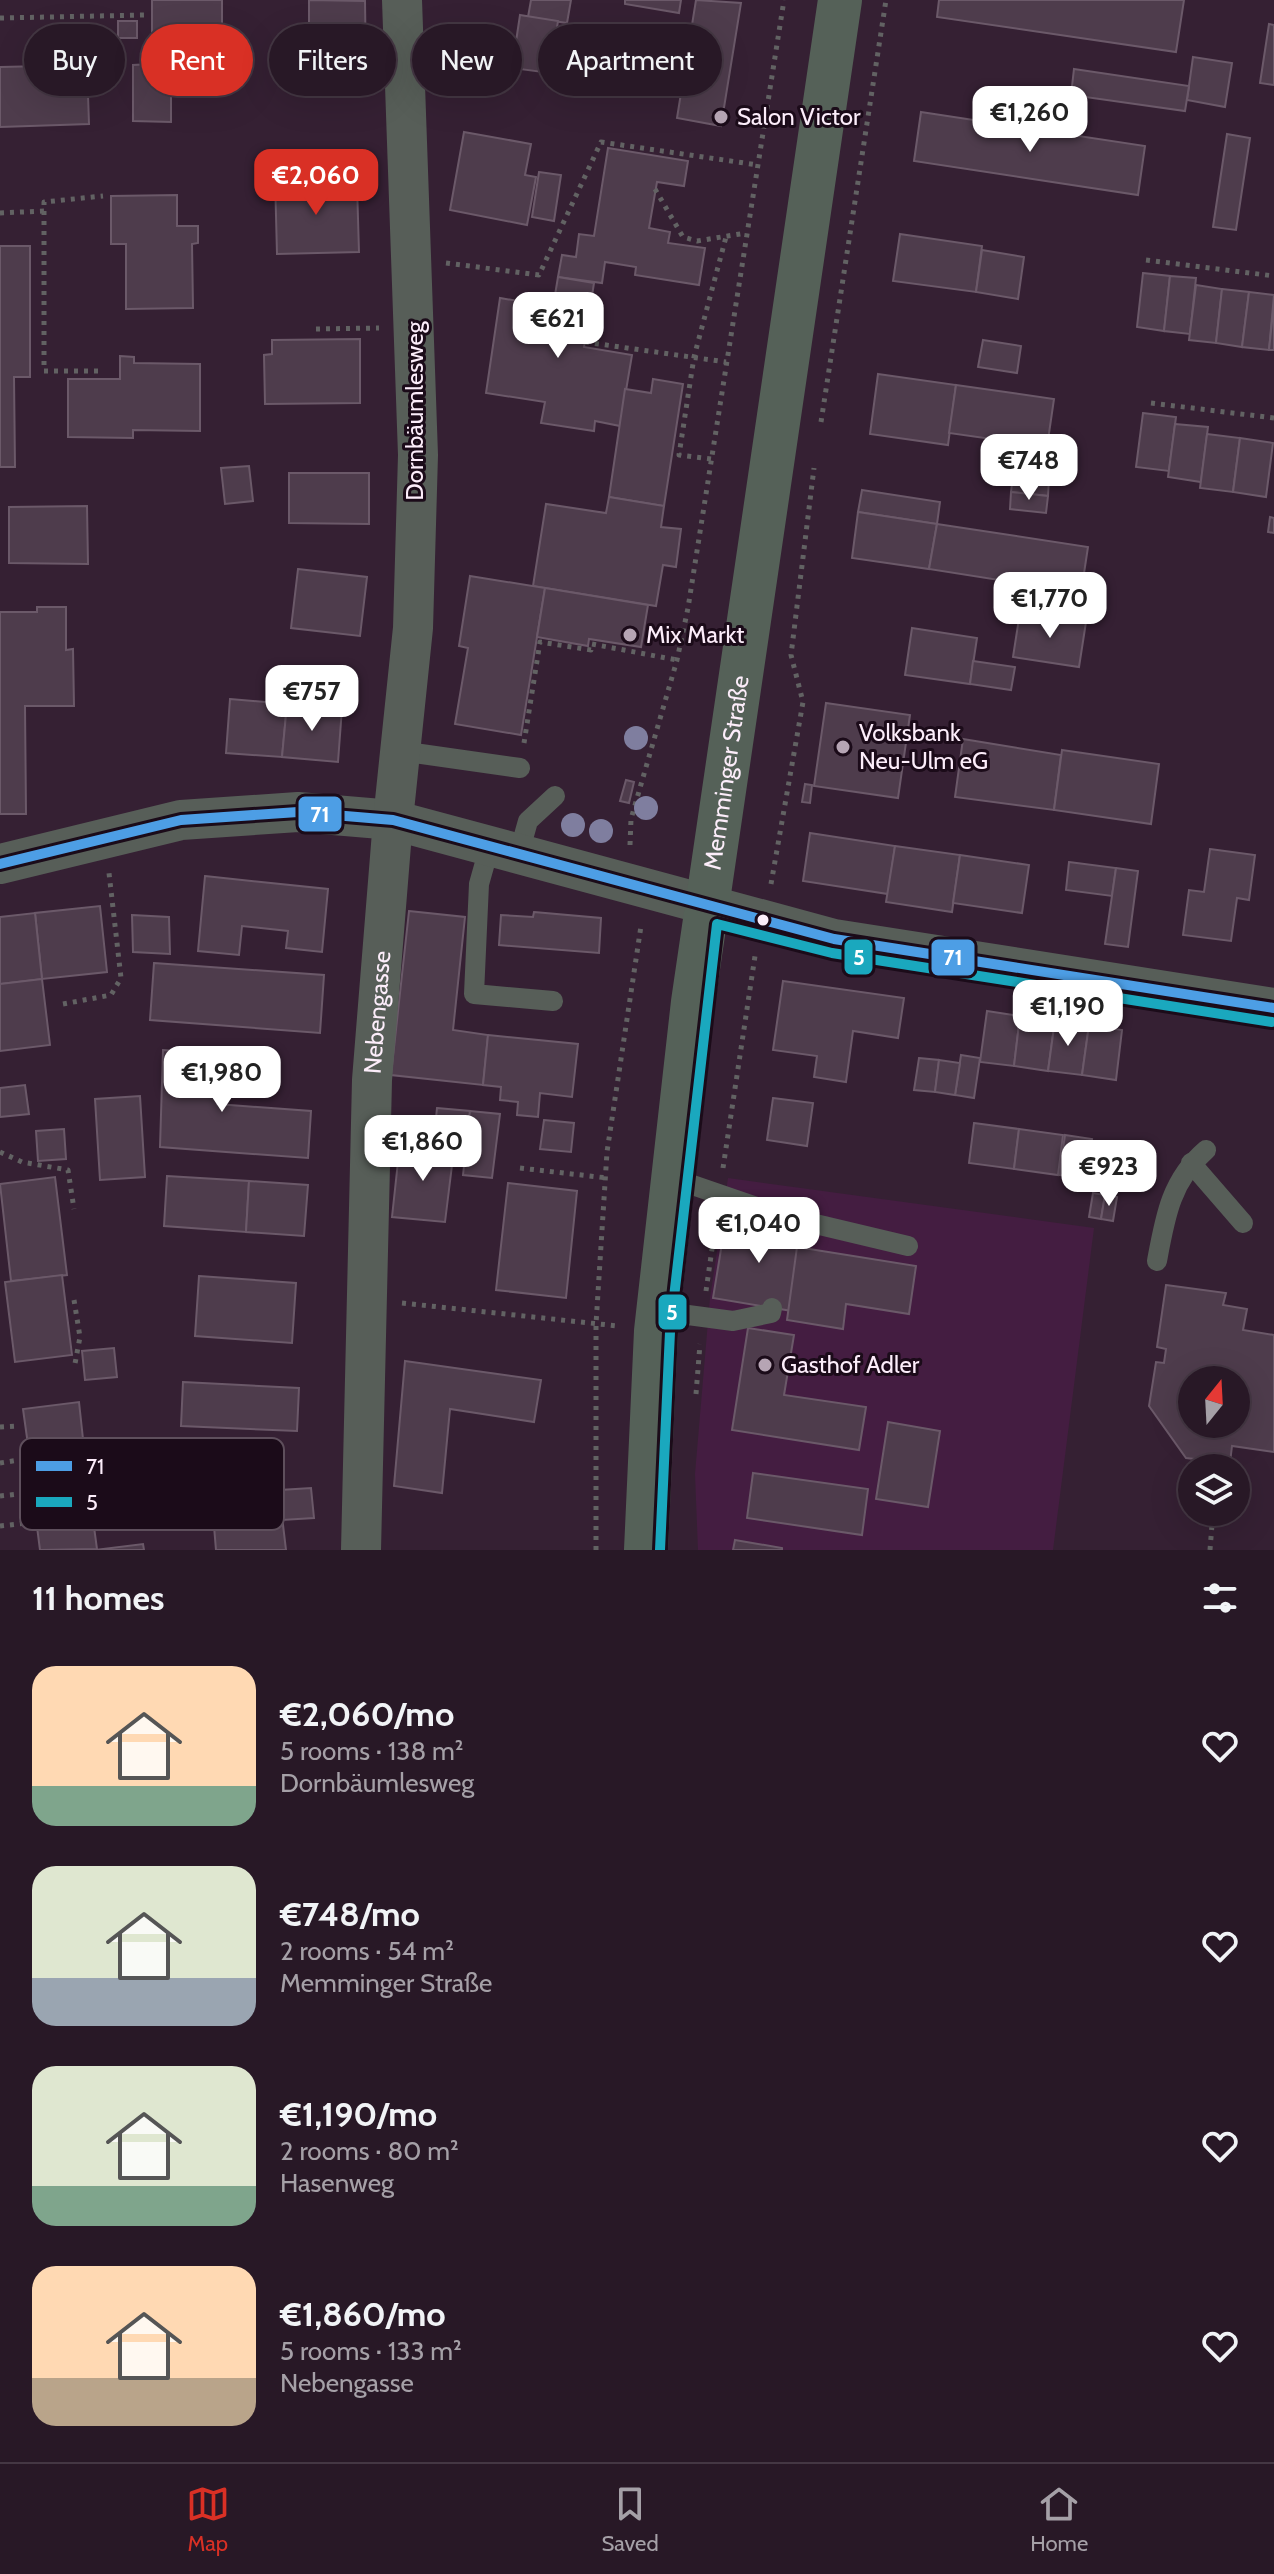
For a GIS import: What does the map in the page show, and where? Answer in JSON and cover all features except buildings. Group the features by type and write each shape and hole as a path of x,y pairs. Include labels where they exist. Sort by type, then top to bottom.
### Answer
{"main road":[{"name":"Memminger Straße","path":"646,1550 647,1469 658,1311 705,906 840,0"}],"street":[{"name":"Dornbäumlesweg","path":"393,820 413,628 418,455 402,0"},
{"path":"0,864 104,836 181,820 298,812 393,820 834,939 1274,1008"},
{"name":"Nebengasse","path":"361,1550 372,1080 393,820"}],"lane":[{"path":"400,751 520,768"},
{"path":"553,1001 474,994 479,884 528,821 555,796"},
{"path":"1157,1261 1168,1201 1198,1157 1243,1223"},
{"path":"675,1179 719,1196 749,1215 908,1246"},
{"path":"658,1311 703,1316 735,1312 771,1313 772,1308"}],"path":[{"path":"596,1550 596,1324 607,1178 641,923 630,827 677,660 784,0"},
{"path":"820,431 886,0"},
{"path":"0,18 145,15"},
{"path":"413,259 539,275 601,142 758,165"},
{"path":"655,189 683,237 697,241 746,233"},
{"path":"102,371 44,371 44,202 103,196"},
{"path":"0,213 44,211"},
{"path":"711,459 679,455 694,357 726,237"},
{"path":"1146,260 1274,276"},
{"path":"316,329 415,326"},
{"path":"585,342 726,362"},
{"path":"1151,403 1274,418"},
{"path":"695,1400 703,1316 746,997 779,847 803,702 791,655 815,462"},
{"path":"509,744 524,746 540,642 591,650 592,644 677,660"},
{"path":"63,1004 111,995 121,978 104,836"},
{"path":"0,1152 22,1162 68,1170 74,1209"},
{"path":"520,1168 607,1178"},
{"path":"74,1300 80,1337 74,1369"},
{"path":"365,1300 596,1324"},
{"path":"0,1427 18,1426"},
{"path":"0,1463 19,1460"},
{"path":"0,1496 20,1494"},
{"path":"0,1526 20,1524"},
{"path":"1210,1550 1212,1526"}],"shaded area":[{"path":"728,1178 1094,1228 1053,1550 698,1550 695,1474 710,1298"}],"transit line":[{"name":"71","path":"0,864 181,820 298,812 393,820 834,939 1274,1008"},
{"name":"5","path":"660,1550 670,1332 717,924 832,953 1272,1022"}],"place":[{"name":"Salon Victor","path":"721,117"},
{"name":"Mix Markt","path":"630,635"},
{"name":"Volksbank Neu-Ulm eG","path":"843,747"},
{"name":"Gasthof Adler","path":"765,1365"}]}
